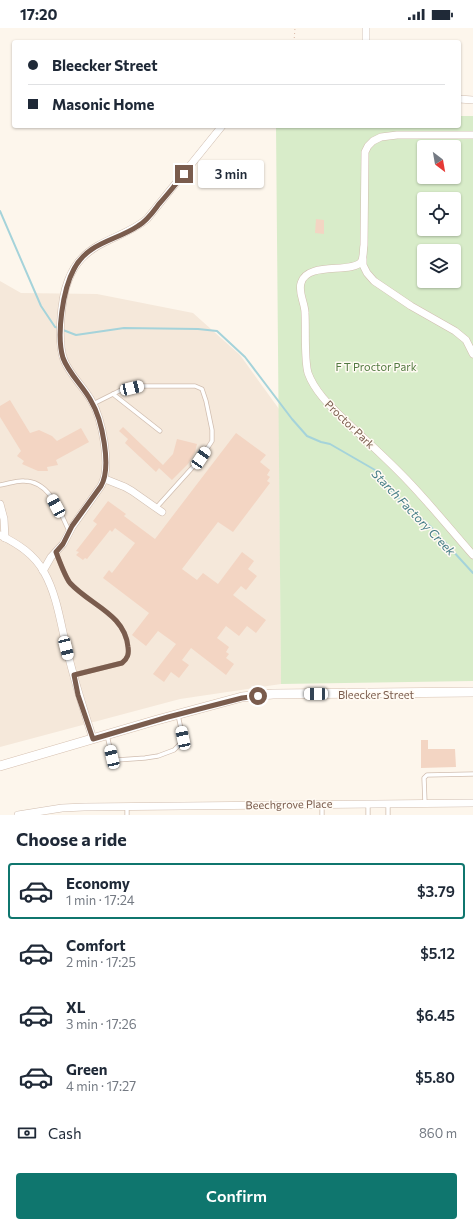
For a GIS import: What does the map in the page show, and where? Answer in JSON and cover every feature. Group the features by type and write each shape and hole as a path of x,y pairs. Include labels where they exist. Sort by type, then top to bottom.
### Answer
{"street":[{"path":"366,28 366,40"},
{"path":"461,99 473,100"},
{"path":"44,571 51,557 63,544 69,532 105,479 106,466 104,439 93,404 68,368 61,348 62,305 68,281 74,267 89,251 104,242 139,226 147,219 220,128"},
{"path":"473,135 397,135 381,137 373,141 368,146 365,152 364,172 363,259 367,273 374,281 411,306 455,331 466,340 473,354"},
{"name":"Proctor Park","path":"363,259 357,265 352,267 333,268 312,272 301,282 300,290 305,306 306,364 308,373 314,385 326,402 406,479 473,555"},
{"path":"105,479 125,487 159,510"},
{"path":"0,504 4,519 3,537 20,546 29,553 44,571 54,594 78,695 93,739"},
{"name":"Bleecker Street","path":"0,766 178,714 242,698 273,694 410,694 473,692"},
{"name":"Beechgrove Place","path":"18,815 62,808 473,803"}],"lane":[{"path":"93,404 121,390 142,386 195,386 202,389 212,430 212,441 201,458 159,510"},
{"path":"113,394 160,431"},
{"path":"0,485 24,480 34,482 45,489 50,494 63,517 69,532"},
{"path":"56,552 68,581 78,592 110,614 122,627 128,638 129,654 122,663 74,675"},
{"path":"106,735 112,757 117,760 158,756 174,750 183,738 178,714"},
{"path":"425,803 424,778 427,775 473,774"},
{"path":"322,804 322,815"},
{"path":"368,804 368,815"},
{"path":"388,804 388,815"},
{"path":"127,807 127,815"}],"path":[{"path":"294,40 295,28"}],"shaded area":[{"path":"0,281 21,293 97,294 193,313 240,355 279,409 281,684 180,699 0,747"}],"green space":[{"name":"F T Proctor Park","path":"461,116 473,116 473,681 281,684 276,128 461,128"}],"building":[{"path":"316,219 324,220 324,234 315,233"},
{"path":"10,400 30,433 39,430 52,436 57,441 81,428 89,442 56,460 58,465 47,467 48,471 38,471 22,464 24,461 17,456 21,451 0,417 0,406"},
{"path":"123,427 163,465 173,454 177,439 197,444 195,452 188,464 172,480 159,468 156,472 125,443 128,439 119,431"},
{"path":"236,433 266,455 260,462 270,470 267,475 270,477 267,481 270,483 233,532 218,522 182,569 197,580 203,573 218,584 242,552 254,561 248,569 257,576 246,590 241,586 233,595 266,620 256,633 247,626 239,636 226,626 217,638 229,647 226,652 229,654 226,658 234,664 226,675 191,648 182,660 189,665 179,678 171,672 164,682 153,674 176,644 158,631 146,646 132,635 149,613 103,578 109,570 112,573 135,543 115,528 112,532 110,530 87,559 85,558 83,560 76,555 79,552 76,551 97,524 93,521 108,501 126,514 124,516 155,539"},
{"path":"421,740 428,740 428,749 455,749 456,767 421,768"}],"waterway":[{"name":"Starch Factory Creek","path":"0,211 41,306 55,327 59,328"},
{"name":"Starch Factory Creek","path":"63,330 76,335 124,328 198,329 217,331 245,357 292,419 307,436 330,444 375,470 396,496 430,526 473,573"}],"route":[{"path":"184,174 147,219 139,226 104,242 89,251 74,267 68,281 62,305 61,348 68,368 91,399 95,407 104,439 106,466 105,479 101,486 72,526 63,544 56,552 68,581 78,592 114,618 122,627 128,638 129,654 122,663 74,675 78,695 93,739 168,717 242,698 258,696"}]}
